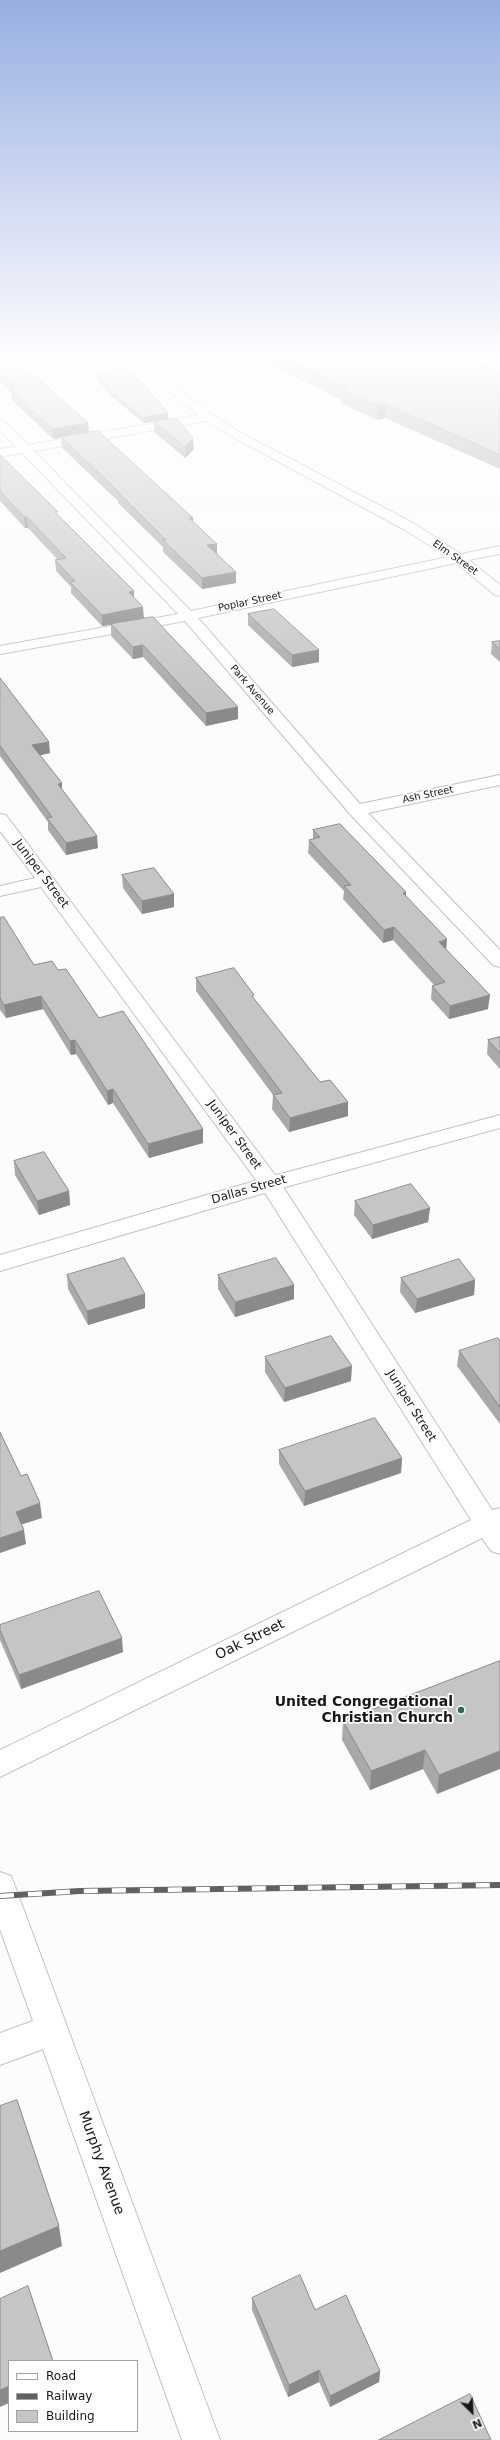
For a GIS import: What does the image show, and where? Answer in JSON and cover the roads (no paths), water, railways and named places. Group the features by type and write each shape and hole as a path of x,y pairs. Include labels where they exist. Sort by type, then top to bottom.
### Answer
{"street":[{"name":"Park Avenue","path":"49,473 188,616 356,810 500,961"},
{"name":"Elm Street","path":"308,473 410,527 458,558 500,592"},
{"name":"Poplar Street","path":"0,650 188,616 500,550"},
{"name":"Ash Street","path":"356,810 500,780"},
{"name":"Juniper Street","path":"0,819 270,1184 495,1528"},
{"path":"0,891 46,881"},
{"name":"Dallas Street","path":"0,1263 270,1184 500,1121"},
{"name":"Oak Street","path":"0,1764 495,1528"},
{"name":"Murphy Avenue","path":"0,1886 201,2440"},
{"path":"0,2049 52,2029"}],"railway":[{"path":"0,1896 80,1891 500,1885"}],"place":[{"name":"United Congregational Christian Church","path":"461,1710"}]}
